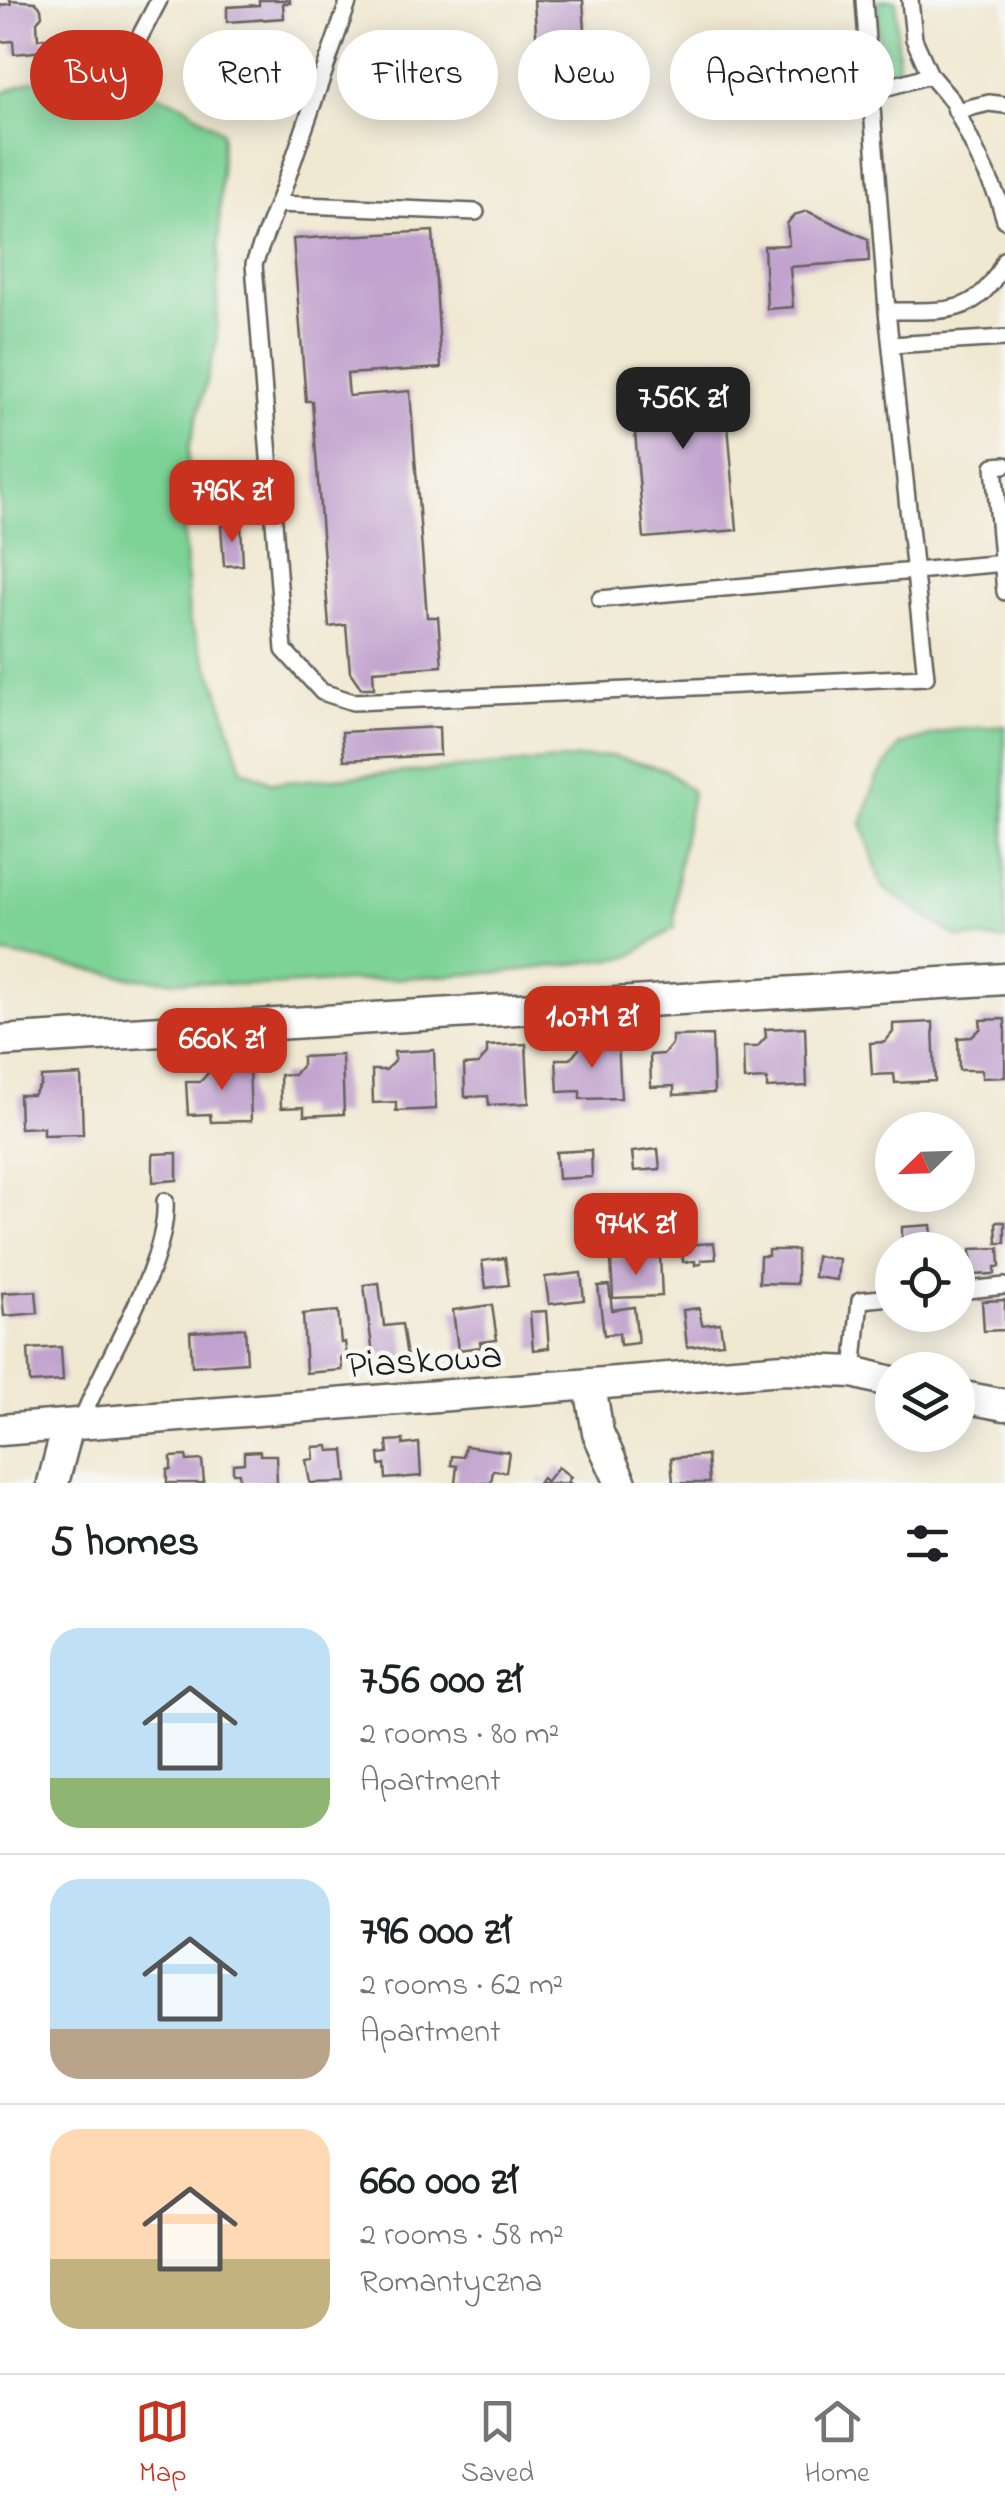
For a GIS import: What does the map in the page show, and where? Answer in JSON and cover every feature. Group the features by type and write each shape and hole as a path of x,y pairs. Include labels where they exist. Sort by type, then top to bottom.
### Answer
{"street":[{"path":"0,1041 1005,979"},
{"name":"Piaskowa","path":"0,1430 784,1369 853,1372 875,1378"},
{"path":"590,1386 598,1433 622,1483"},
{"path":"975,1399 1005,1405"},
{"path":"54,1483 74,1426"}],"lane":[{"path":"144,30 158,0"},
{"path":"349,0 254,264 284,650 322,692 352,702 926,677 887,311 873,120"},
{"path":"864,0 866,30"},
{"path":"910,0 914,40 930,76 956,111 1005,220"},
{"path":"894,86 930,76"},
{"path":"956,111 1001,108"},
{"path":"278,204 476,212"},
{"path":"887,311 958,310 992,287 1005,259"},
{"path":"958,310 961,341"},
{"path":"891,345 1005,338"},
{"path":"1005,465 994,466 1005,592"},
{"path":"600,599 1004,563"},
{"path":"74,1426 145,1282 163,1226 164,1200"},
{"path":"975,1289 1005,1286"},
{"path":"853,1372 860,1300 875,1299"}],"green space":[{"path":"878,0 896,0 898,70 894,72 894,30 878,30"},
{"path":"30,81 30,120 163,120 163,96 183,104 183,120 205,120 222,132 216,345 189,448 184,532 189,621 217,686 242,769 272,783 611,756 666,770 692,792 678,870 674,928 629,957 507,972 266,986 134,978 0,953 0,94"},
{"path":"1005,726 1005,940 957,937 882,887 862,823 876,780 900,745 950,730"}],"building":[{"path":"10,0 35,2 41,8 37,30 30,30 30,52 14,54 13,41 0,42 0,5 11,4"},
{"path":"259,0 290,3 283,3 284,18 227,22 227,7 259,5"},
{"path":"534,0 583,0 585,30 536,30"},
{"path":"807,211 868,239 869,261 790,267 793,307 767,309 764,246 789,245 787,224 794,215"},
{"path":"433,231 441,368 347,374 349,396 410,391 427,617 438,617 442,666 373,671 374,688 361,688 350,672 346,625 329,627 312,401 306,401 293,239"},
{"path":"723,366 737,530 644,538 630,373"},
{"path":"241,525 243,565 224,566 221,526"},
{"path":"439,727 440,755 344,760 342,732"},
{"path":"1005,1019 1005,1077 982,1078 982,1070 959,1070 958,1038 972,1037 981,1028 980,1020"},
{"path":"933,1022 935,1081 895,1083 894,1074 872,1075 870,1043 885,1042 893,1032 893,1024"},
{"path":"805,1027 807,1086 767,1088 767,1079 744,1080 743,1047 757,1047 766,1037 765,1029"},
{"path":"712,1035 714,1093 674,1095 674,1086 651,1087 650,1055 664,1054 672,1044 672,1036"},
{"path":"618,1039 621,1098 580,1099 580,1091 558,1092 556,1059 570,1059 579,1049 579,1041"},
{"path":"526,1044 529,1103 489,1105 488,1096 465,1097 464,1065 478,1064 487,1054 487,1046"},
{"path":"434,1050 436,1109 396,1111 396,1102 373,1103 372,1070 386,1070 395,1060 394,1052"},
{"path":"342,1055 344,1114 304,1116 304,1107 281,1108 280,1075 294,1075 302,1065 302,1057"},
{"path":"249,1062 251,1121 211,1122 210,1114 188,1115 186,1082 200,1082 209,1072 209,1064"},
{"path":"81,1075 83,1134 43,1135 43,1127 20,1128 19,1095 33,1095 41,1077"},
{"path":"658,1149 660,1169 634,1171 632,1152"},
{"path":"591,1150 592,1177 558,1179 556,1152"},
{"path":"177,1153 177,1180 153,1182 153,1154"},
{"path":"996,1222 1005,1222 1005,1243 997,1243"},
{"path":"931,1225 932,1232 902,1232 902,1227"},
{"path":"714,1243 716,1259 701,1260 701,1264 695,1265 695,1261 683,1262 682,1245"},
{"path":"999,1248 1000,1267 995,1267 995,1274 975,1275 975,1249"},
{"path":"768,1250 797,1250 797,1284 759,1283 760,1256 768,1256"},
{"path":"816,1256 839,1259 837,1280 814,1277"},
{"path":"660,1257 662,1296 613,1298 611,1259"},
{"path":"505,1258 509,1285 486,1288 482,1261"},
{"path":"581,1273 584,1300 549,1304 545,1277"},
{"path":"379,1283 384,1326 402,1324 407,1357 374,1363 364,1285"},
{"path":"609,1285 612,1310 634,1307 638,1343 620,1345 619,1333 604,1335 598,1286"},
{"path":"36,1291 38,1313 4,1316 2,1293"},
{"path":"1005,1300 1005,1330 984,1331 982,1301"},
{"path":"492,1305 497,1340 458,1350 453,1310"},
{"path":"699,1308 702,1325 720,1323 723,1343 687,1347 683,1310"},
{"path":"338,1311 341,1343 345,1342 347,1357 341,1357 342,1370 306,1373 303,1314"},
{"path":"546,1311 549,1348 533,1350 530,1312"},
{"path":"245,1328 247,1362 192,1366 190,1332"},
{"path":"61,1347 63,1381 30,1383 28,1349"},
{"path":"403,1440 403,1445 419,1443 421,1476 386,1479 385,1464 380,1465 379,1454 388,1453 387,1441"},
{"path":"328,1446 329,1451 344,1450 347,1482 310,1483 306,1460 314,1459 313,1447"},
{"path":"465,1446 509,1452 506,1472 493,1470 491,1483 455,1483 457,1466 451,1465 452,1456 463,1457"},
{"path":"260,1451 260,1455 276,1455 277,1483 240,1483 239,1473 233,1473 233,1464 244,1463 244,1452"},
{"path":"707,1455 709,1483 673,1483 671,1458"},
{"path":"186,1456 187,1461 202,1460 204,1483 167,1483 171,1457"},
{"path":"558,1467 571,1477 570,1483 538,1483 542,1478 546,1482"}]}
